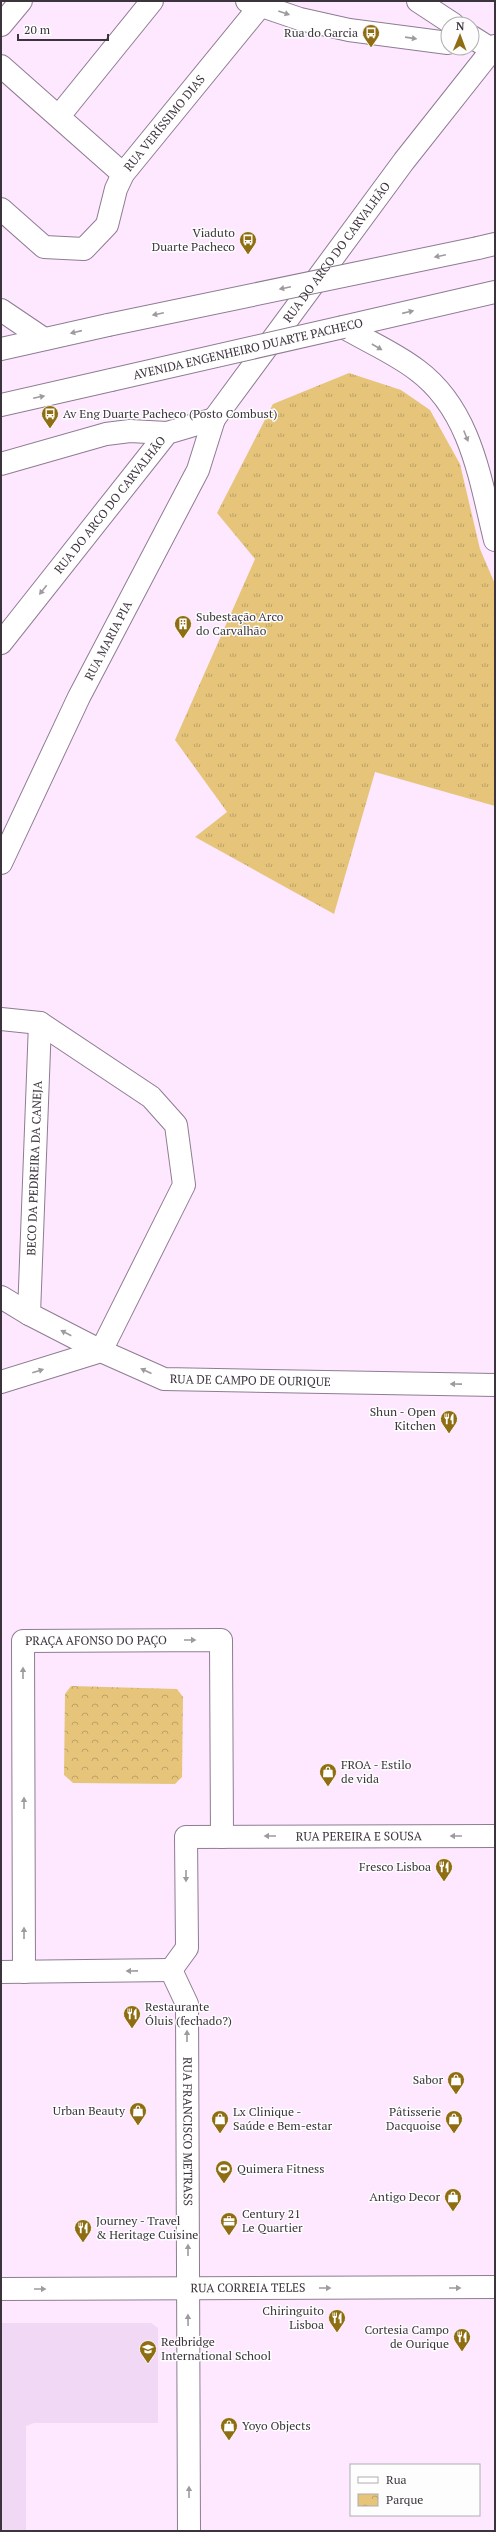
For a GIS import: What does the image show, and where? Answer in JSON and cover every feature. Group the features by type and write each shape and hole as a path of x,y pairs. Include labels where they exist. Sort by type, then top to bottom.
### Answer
{"main road":[{"path":"1,25 21,1"},
{"path":"59,116 152,1"},
{"path":"418,1 441,16"},
{"path":"254,3 300,19 348,30 440,42"},
{"name":"RUA VERÍSSIMO DIAS","path":"1,209 44,247 84,249 107,225 116,189 124,174 254,3"},
{"name":"RUA DO ARCO DO CARVALHÃO","path":"1,643 167,433 214,419 488,46"},
{"path":"1,66 124,174"},
{"path":"1,349 108,325 486,246"},
{"name":"AVENIDA ENGENHEIRO DUARTE PACHECO","path":"1,405 495,292"},
{"path":"1,310 44,339"},
{"path":"343,327 417,370 442,394 457,414 476,462 495,540"},
{"name":"RUA MARIA PIA","path":"1,863 79,697 198,470 214,419"},
{"path":"1,464 106,434 130,431 167,433"},
{"path":"1,1020 40,1023 151,1097 176,1125 184,1185 101,1351 1,1382"},
{"name":"BECO DA PEDREIRA DA CANEJA","path":"29,1314 40,1023"},
{"name":"RUA DE CAMPO DE OURIQUE","path":"1,1297 29,1314 101,1351 164,1379 495,1385"},
{"name":"PRAÇA AFONSO DO PAÇO","path":"24,1972 23,1641 220,1640 222,1837"},
{"name":"RUA PEREIRA E SOUSA","path":"222,1837 495,1836"},
{"path":"1,1972 171,1970 186,1948 186,1837 222,1837"},
{"name":"RUA FRANCISCO METRASS","path":"171,1970 187,2004 189,2531"},
{"name":"RUA CORREIA TELES","path":"1,2289 495,2287"}],"shaded area":[{"path":"1,2323 151,2323 158,2328 158,2423 34,2423 26,2426 26,2531 1,2531"}],"green space":[{"path":"349,373 401,390 430,410 460,464 480,549 495,584 495,806 375,772 334,914 195,837 227,812 175,740 255,559 217,513 273,404"},
{"path":"71,1686 177,1689 183,1697 182,1777 175,1784 73,1783 64,1775 65,1694"}],"place":[{"name":"Rua do Garcia","path":"371,48"},
{"name":"Viaduto Duarte Pacheco","path":"248,255"},
{"name":"Av Eng Duarte Pacheco (Posto Combust)","path":"50,429"},
{"name":"Subestação Arco do Carvalhão","path":"183,639"},
{"name":"Shun - Open Kitchen","path":"449,1434"},
{"name":"FROA - Estilo de vida","path":"328,1787"},
{"name":"Fresco Lisboa","path":"444,1882"},
{"name":"Restaurante Óluis (fechado?)","path":"132,2029"},
{"name":"Sabor","path":"456,2095"},
{"name":"Urban Beauty","path":"138,2126"},
{"name":"Lx Clinique - Saúde e Bem-estar","path":"220,2134"},
{"name":"Pâtisserie Dacquoise","path":"454,2134"},
{"name":"Quimera Fitness","path":"224,2184"},
{"name":"Antigo Decor","path":"453,2212"},
{"name":"Century 21 Le Quartier","path":"229,2236"},
{"name":"Journey - Travel & Heritage Cuisine","path":"83,2243"},
{"name":"Chiringuito Lisboa","path":"337,2333"},
{"name":"Cortesia Campo de Ourique","path":"462,2352"},
{"name":"Redbridge International School","path":"148,2364"},
{"name":"Yoyo Objects","path":"229,2441"}]}
